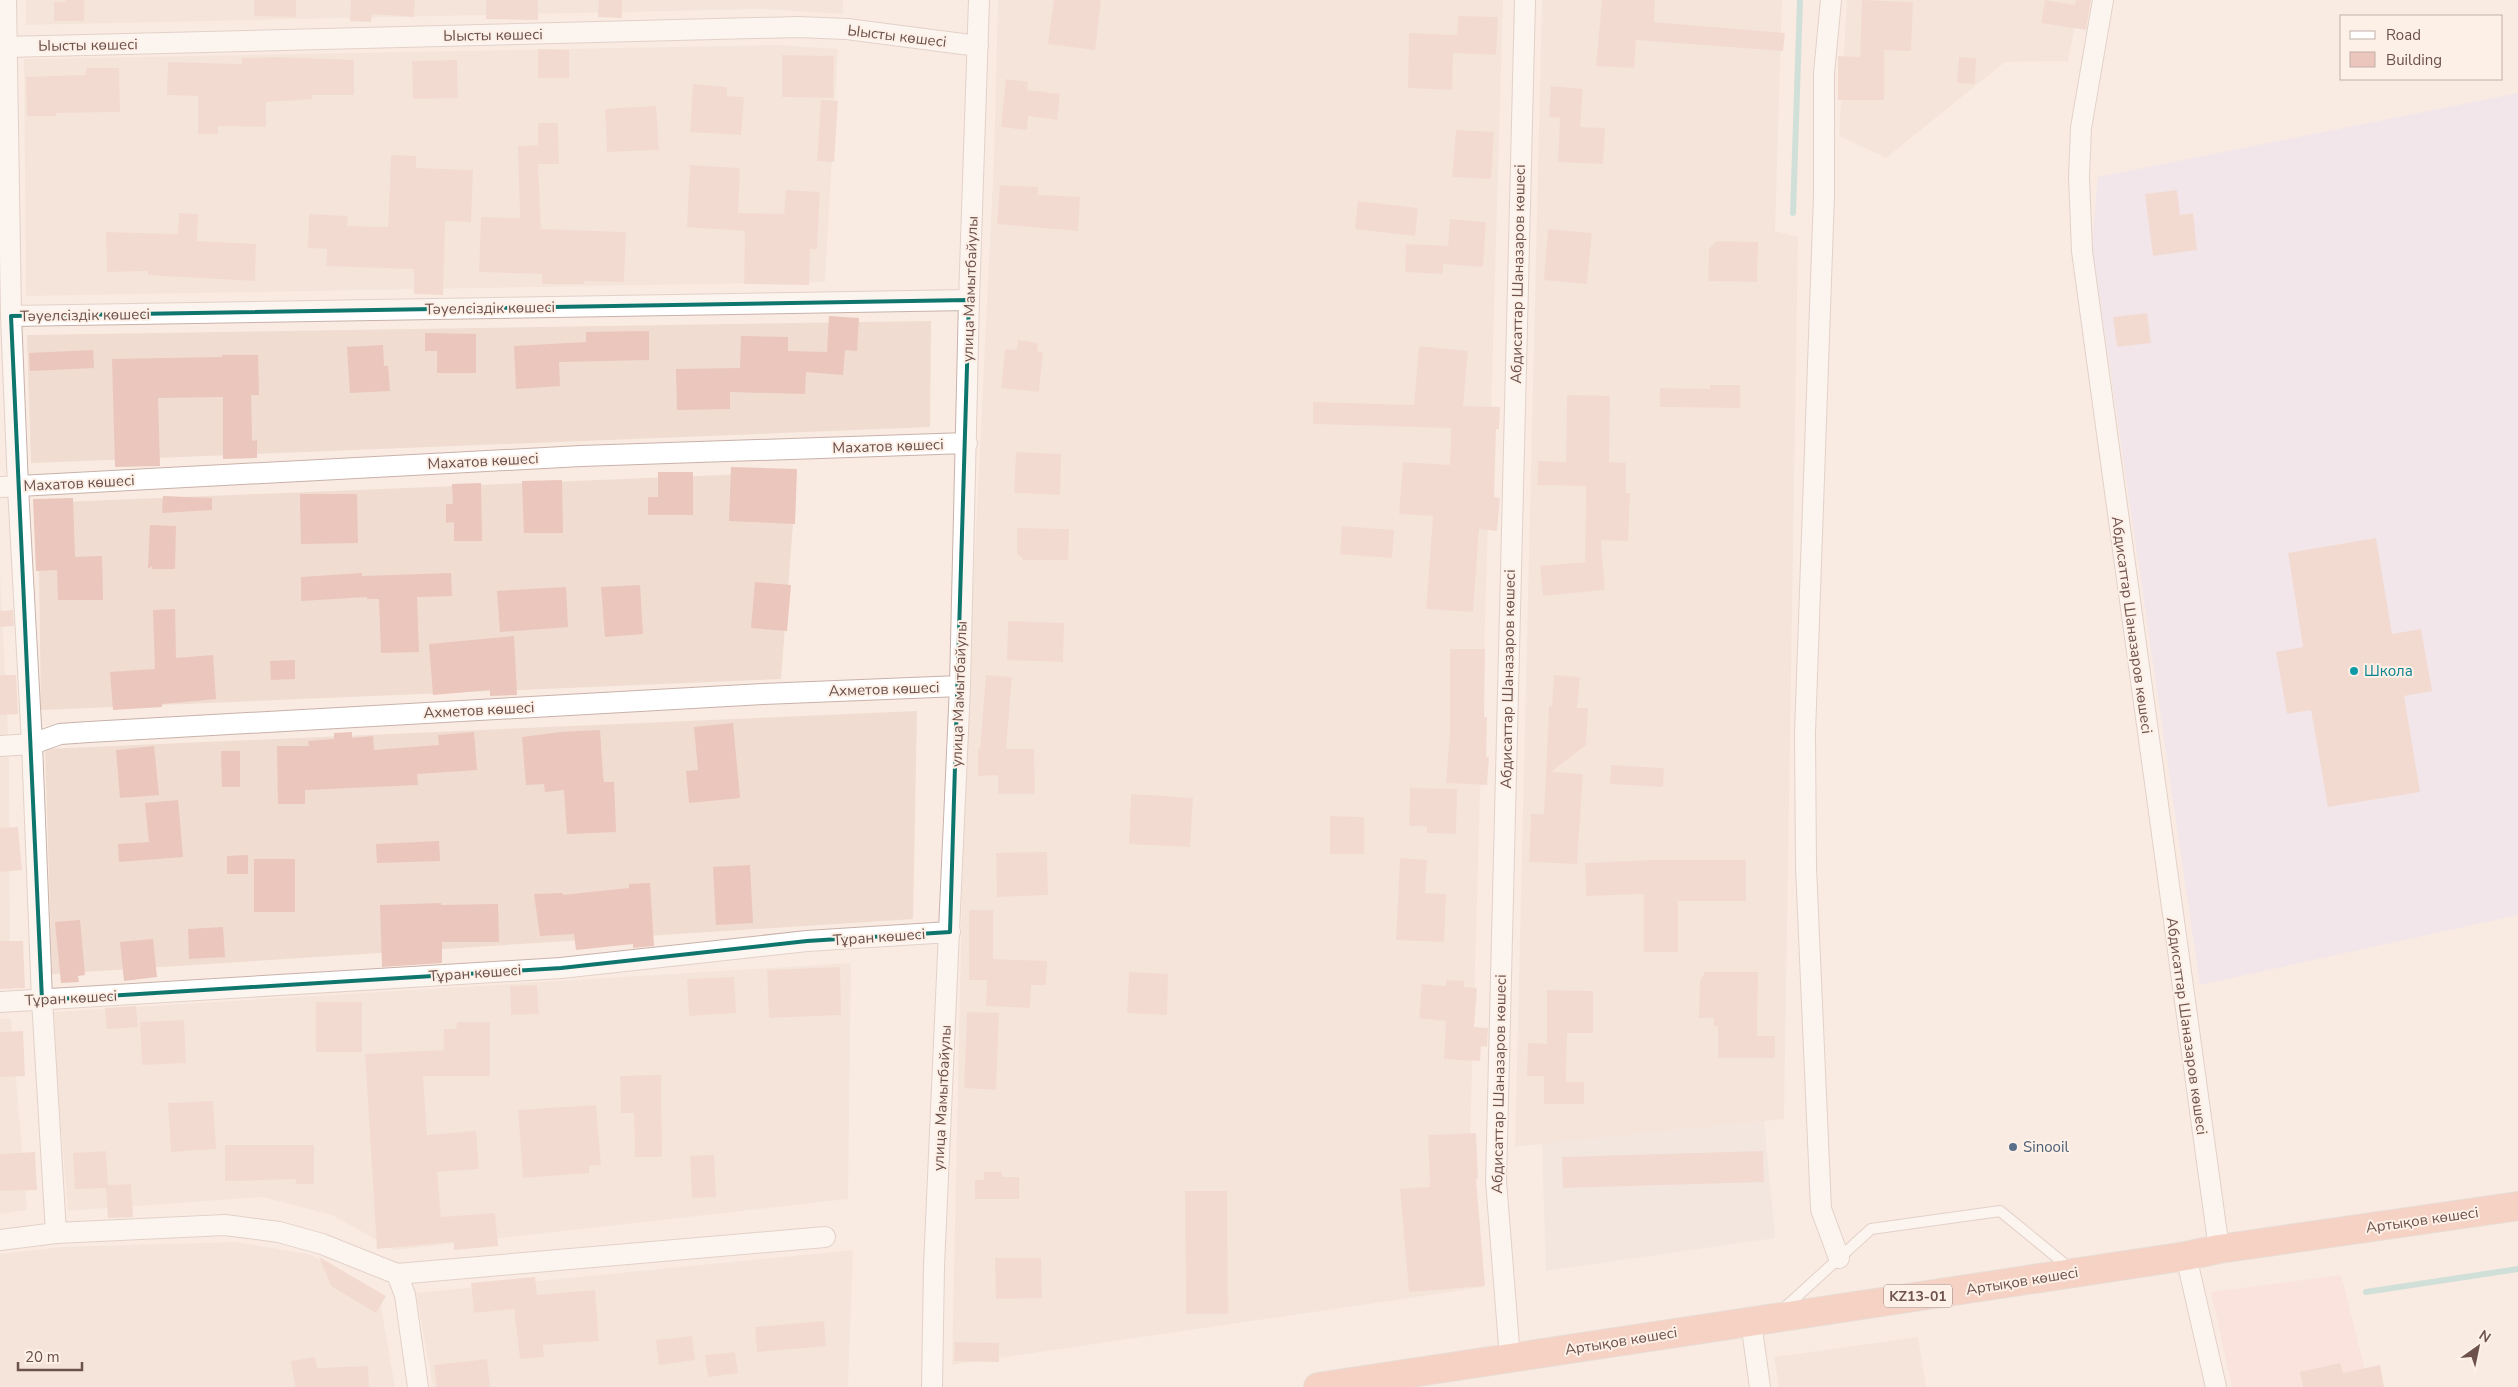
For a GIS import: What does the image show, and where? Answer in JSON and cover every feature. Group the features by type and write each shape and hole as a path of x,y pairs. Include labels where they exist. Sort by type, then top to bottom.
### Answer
{"highway":[{"name":"Артықов көшесі","path":"1318,1387 2076,1273 2219,1249 2518,1206"}],"street":[{"path":"6,0 11,316 9,487 32,744 42,1000 56,1233"},
{"name":"улица Мамытбайулы","path":"932,1387 934,1266 960,686 969,300 979,0"},
{"name":"Абдисаттар Шаназаров көшесі","path":"1510,1358 1496,1181 1525,0"},
{"path":"1832,0 1824,73 1823,205 1805,771 1806,867 1821,1209 1839,1258"},
{"name":"Абдисаттар Шаназаров көшесі","path":"2103,0 2081,128 2079,177 2082,251 2219,1249"},
{"name":"Ыысты көшесі","path":"6,47 798,27 846,30 978,46"},
{"name":"Тәуелсіздік көшесі","path":"11,316 969,300"},
{"name":"Махатов көшесі","path":"9,487 581,456 967,443"},
{"name":"Ахметов көшесі","path":"0,746 32,744 60,734 89,732 753,695 960,686"},
{"name":"Тұран көшесі","path":"0,1002 551,968 807,941 950,932"},
{"path":"0,1240 56,1233 225,1225 279,1232 322,1244 397,1274 825,1237"},
{"path":"2186,1256 2216,1387"},
{"path":"397,1274 405,1295 418,1387"},
{"path":"1760,1387 1762,1320"}],"lane":[{"path":"1762,1320 1839,1258 1871,1229 2000,1211 2076,1273"}],"highlighted area":[{"path":"969,300 950,932 807,941 561,968 42,1000 11,316"}],"shaded area":[{"path":"26,0 843,0 843,14 762,9 26,25"},
{"path":"998,0 1503,0 1469,1176 1484,1287 952,1365 965,751 994,159"},
{"path":"1542,0 1782,0 1775,231 1798,237 1784,1119 1515,1147"},
{"path":"1847,0 2080,0 2068,61 2005,62 1886,158 1839,136"},
{"path":"781,45 838,49 825,282 26,296 24,59"},
{"path":"2518,93 2518,915 2200,985 2092,245 2098,177"},
{"path":"931,321 930,427 31,463 27,335"},
{"path":"797,472 781,679 41,710 38,503"},
{"path":"0,572 9,752 10,979 0,979"},
{"path":"917,711 913,919 52,974 45,749"},
{"path":"851,963 848,1199 395,1250 332,1215 263,1197 68,1211 51,1012"},
{"path":"0,1019 11,1019 27,1210 0,1214"},
{"path":"1764,1121 1775,1238 1546,1271 1542,1144"},
{"path":"236,1242 309,1254 379,1294 395,1387 0,1387 0,1254 60,1247"},
{"path":"853,1250 848,1387 433,1387 416,1293"},
{"path":"2341,1275 2369,1387 2232,1387 2211,1292"},
{"path":"1918,1337 1926,1387 1779,1387 1774,1357"}],"building":[{"path":"65,0 84,0 84,21 54,21 54,2 65,2"},
{"path":"254,0 296,0 296,17 254,16"},
{"path":"351,0 415,0 414,17 372,14 371,22 350,21"},
{"path":"486,0 538,0 538,20 486,19"},
{"path":"599,0 622,0 622,18 598,17"},
{"path":"1054,0 1101,0 1095,50 1048,44"},
{"path":"1602,0 1655,0 1654,22 1785,33 1783,51 1636,40 1634,68 1596,66"},
{"path":"1862,0 1913,2 1911,51 1884,50 1884,100 1838,100 1838,56 1860,57"},
{"path":"2045,0 2075,5 2076,0 2091,0 2086,30 2041,23"},
{"path":"1458,16 1498,17 1496,55 1453,53 1452,90 1408,88 1409,33 1457,35"},
{"path":"538,49 569,50 569,78 538,78"},
{"path":"782,55 834,56 833,98 782,97"},
{"path":"278,57 354,60 354,95 312,95 312,99 266,102 266,127 218,126 218,134 198,134 198,96 167,95 168,62 242,64 242,58"},
{"path":"1959,57 1976,58 1975,84 1957,83"},
{"path":"457,60 458,98 413,99 412,61"},
{"path":"86,68 119,68 120,112 56,113 56,116 27,116 26,77 86,75"},
{"path":"1006,79 1028,82 1027,90 1060,94 1057,120 1028,116 1027,130 1001,127"},
{"path":"693,84 727,87 727,96 744,97 741,135 690,132"},
{"path":"1551,86 1583,89 1580,127 1605,128 1603,164 1558,162 1560,118 1549,117"},
{"path":"821,100 838,101 834,162 817,161"},
{"path":"656,106 659,150 607,152 605,109"},
{"path":"538,123 558,123 559,164 538,164 541,229 626,232 624,282 584,281 584,284 542,284 542,274 479,272 481,217 520,218 518,146 538,145"},
{"path":"1456,130 1494,132 1491,179 1452,177"},
{"path":"391,155 416,156 416,168 473,170 471,222 445,221 443,295 414,294 414,269 326,266 327,249 308,248 309,214 348,216 347,226 388,227"},
{"path":"690,165 740,168 738,213 784,214 786,190 820,192 817,249 810,249 809,285 744,284 745,231 687,227"},
{"path":"1000,185 1038,187 1038,195 1080,197 1078,231 997,224"},
{"path":"2177,190 2180,215 2193,213 2197,250 2153,256 2145,194"},
{"path":"1358,201 1418,208 1415,236 1355,229"},
{"path":"179,213 198,214 197,241 256,244 255,281 148,275 148,271 107,272 106,232 178,234"},
{"path":"1450,219 1486,222 1483,267 1443,264 1443,274 1405,272 1406,244 1448,246"},
{"path":"1548,229 1592,233 1587,284 1544,280"},
{"path":"1717,241 1758,242 1757,282 1708,281 1709,249"},
{"path":"2147,313 2151,343 2117,347 2113,317"},
{"path":"829,316 859,318 857,351 845,350 843,375 806,372 805,394 730,392 730,409 677,410 676,369 740,368 741,336 788,337 788,351 827,352"},
{"path":"649,331 649,360 559,362 560,386 516,389 514,346 586,342 586,332"},
{"path":"425,333 476,334 476,373 437,373 437,351 425,351"},
{"path":"1018,340 1038,343 1037,351 1043,352 1039,392 1001,388 1005,349 1017,350"},
{"path":"383,345 384,366 388,366 390,391 350,393 347,347"},
{"path":"1419,346 1468,351 1463,406 1500,407 1499,429 1496,429 1494,497 1500,498 1497,531 1479,529 1473,612 1426,609 1433,516 1399,514 1403,462 1450,465 1451,428 1313,424 1313,402 1414,405"},
{"path":"93,350 94,368 30,371 29,353"},
{"path":"222,355 258,355 259,395 251,395 252,441 257,440 257,458 223,459 223,397 158,398 160,466 115,467 112,359 222,357"},
{"path":"1710,385 1740,385 1740,408 1660,407 1660,388 1710,389"},
{"path":"1567,395 1610,396 1609,462 1626,463 1626,493 1630,493 1628,541 1601,540 1605,590 1543,596 1540,566 1585,562 1586,486 1537,485 1538,461 1566,462"},
{"path":"1016,452 1061,454 1060,495 1014,493"},
{"path":"731,467 797,469 795,524 729,521"},
{"path":"658,472 693,472 693,515 648,515 648,497 658,497"},
{"path":"562,480 563,533 524,533 522,481"},
{"path":"481,483 482,541 454,541 454,522 446,523 446,504 453,504 452,484"},
{"path":"300,494 357,494 358,543 301,544"},
{"path":"163,496 212,498 212,510 162,513"},
{"path":"73,498 75,557 102,556 103,600 58,600 57,570 36,571 33,499"},
{"path":"150,525 176,526 175,569 152,569 152,566 148,569"},
{"path":"1342,526 1394,530 1392,558 1340,554"},
{"path":"1017,528 1069,529 1068,560 1024,560 1017,554"},
{"name":"Школа","path":"2376,538 2392,634 2421,629 2432,691 2404,696 2420,792 2328,807 2311,710 2287,714 2276,652 2303,647 2288,553"},
{"path":"362,573 362,576 451,573 452,596 417,597 419,652 381,653 379,599 367,599 367,597 301,601 301,577"},
{"path":"755,582 791,585 787,631 751,628"},
{"path":"640,585 643,634 605,637 601,587"},
{"path":"566,587 568,627 500,632 497,591"},
{"path":"175,609 176,658 213,655 216,699 162,704 162,707 113,710 110,672 155,669 153,610"},
{"path":"13,610 14,626 0,627 0,611"},
{"path":"1008,621 1064,623 1063,662 1007,660"},
{"path":"514,636 517,695 490,696 490,690 433,695 429,644"},
{"path":"1450,649 1485,649 1484,717 1487,717 1486,757 1489,757 1487,785 1446,783 1450,732"},
{"path":"295,660 295,679 271,680 270,661"},
{"path":"0,675 16,675 18,714 0,715"},
{"path":"986,675 1012,677 1006,749 1034,749 1035,794 998,794 998,775 978,776 978,749 980,749"},
{"path":"1554,675 1580,677 1577,708 1588,708 1586,745 1551,772 1583,774 1577,864 1529,862 1531,814 1544,814 1549,706 1552,706"},
{"path":"733,723 740,798 689,803 686,771 698,770 694,727"},
{"path":"600,730 604,782 614,782 616,832 567,834 564,790 545,792 544,784 526,785 522,737"},
{"path":"352,732 352,738 373,736 374,750 439,745 438,735 474,732 477,770 417,774 418,785 305,790 305,804 278,804 277,746 309,746 308,741 334,739 334,733"},
{"path":"154,746 159,795 120,798 116,750"},
{"path":"221,751 240,751 240,787 222,787"},
{"path":"1611,765 1664,768 1663,787 1610,784"},
{"path":"1410,788 1457,789 1456,834 1427,833 1427,826 1409,826"},
{"path":"1131,794 1193,798 1190,847 1129,844"},
{"path":"178,800 183,857 119,862 118,844 149,842 145,803"},
{"path":"1330,816 1364,817 1364,854 1330,854"},
{"path":"18,827 22,870 0,872 0,828"},
{"path":"439,841 440,861 377,863 376,844"},
{"path":"1047,852 1048,895 997,897 996,853"},
{"path":"248,855 248,874 227,874 227,856"},
{"path":"1400,858 1427,860 1425,893 1446,894 1444,942 1396,940"},
{"path":"254,859 295,859 295,912 254,912"},
{"path":"1653,860 1746,860 1746,901 1678,901 1678,952 1644,952 1644,894 1586,896 1585,863"},
{"path":"750,865 753,923 716,925 713,867"},
{"path":"650,883 654,946 633,948 633,944 576,950 574,934 540,936 534,894 563,893 563,895 629,888 629,884"},
{"path":"441,903 441,905 498,904 499,942 442,942 442,963 382,967 380,905"},
{"path":"969,910 993,910 993,959 1047,961 1046,985 1031,985 1030,1008 986,1006 987,980 969,980"},
{"path":"80,920 85,975 78,976 79,982 61,983 55,922"},
{"path":"223,927 225,957 189,959 188,929"},
{"path":"153,939 157,977 124,981 120,942"},
{"path":"0,941 23,941 25,988 0,989"},
{"path":"840,967 841,1015 769,1018 767,970"},
{"path":"1129,972 1168,974 1167,1015 1127,1013"},
{"path":"1705,972 1758,972 1757,1036 1775,1036 1775,1058 1718,1058 1718,1026 1714,1026 1714,1018 1699,1018 1700,981"},
{"path":"734,977 736,1013 689,1016 687,979"},
{"path":"1446,980 1464,981 1464,987 1477,988 1474,1027 1488,1028 1487,1047 1481,1046 1480,1061 1444,1059 1446,1021 1419,1018 1422,984 1446,986"},
{"path":"537,985 539,1014 511,1015 510,986"},
{"path":"1547,990 1593,991 1593,1033 1567,1033 1566,1082 1584,1082 1584,1104 1544,1104 1544,1076 1527,1076 1528,1043 1547,1044"},
{"path":"316,1002 362,1002 362,1052 316,1052"},
{"path":"136,1006 138,1027 107,1029 105,1008"},
{"path":"967,1012 999,1013 996,1090 964,1088"},
{"path":"184,1020 186,1063 142,1065 140,1022"},
{"path":"457,1022 490,1022 490,1076 423,1076 427,1135 476,1131 479,1169 437,1172 441,1217 495,1213 498,1246 454,1250 454,1242 377,1249 365,1054 444,1050 444,1029 456,1029"},
{"path":"23,1031 25,1076 0,1077 0,1032"},
{"path":"661,1075 662,1157 635,1157 634,1113 621,1113 620,1076"},
{"path":"213,1101 216,1149 171,1152 168,1103"},
{"path":"596,1105 601,1165 589,1166 589,1173 523,1178 518,1110"},
{"path":"1476,1133 1478,1179 1476,1179 1485,1286 1409,1292 1400,1189 1430,1187 1428,1135"},
{"path":"225,1145 314,1145 314,1184 296,1184 296,1179 225,1181"},
{"path":"106,1151 108,1185 131,1184 133,1217 108,1218 106,1188 75,1189 73,1153"},
{"path":"1763,1151 1764,1182 1563,1188 1562,1157"},
{"path":"35,1152 37,1190 0,1191 0,1154"},
{"path":"714,1155 716,1197 692,1198 690,1156"},
{"path":"984,1172 1002,1172 1002,1177 1019,1177 1019,1199 975,1199 975,1180 984,1180"},
{"path":"1185,1191 1227,1191 1228,1314 1186,1314"},
{"path":"319,1257 386,1296 376,1313 331,1286"},
{"path":"995,1258 1041,1258 1042,1298 996,1299"},
{"path":"535,1277 537,1295 595,1290 599,1341 543,1345 544,1357 520,1359 514,1309 474,1313 471,1283"},
{"path":"824,1321 826,1346 757,1352 755,1327"},
{"path":"692,1336 695,1360 659,1365 656,1340"},
{"path":"955,1342 999,1343 999,1362 954,1361"},
{"path":"735,1352 738,1373 708,1377 705,1355"},
{"path":"315,1357 317,1368 368,1366 369,1387 295,1387 291,1361"},
{"path":"487,1359 490,1387 437,1387 434,1365"},
{"path":"2340,1363 2343,1373 2380,1365 2384,1387 2303,1387 2300,1372"}],"waterway":[{"path":"1793,213 1800,0"},
{"path":"2366,1292 2518,1269"}],"place":[{"name":"Школа","path":"2354,671"},
{"name":"Sinooil","path":"2013,1147"}]}
